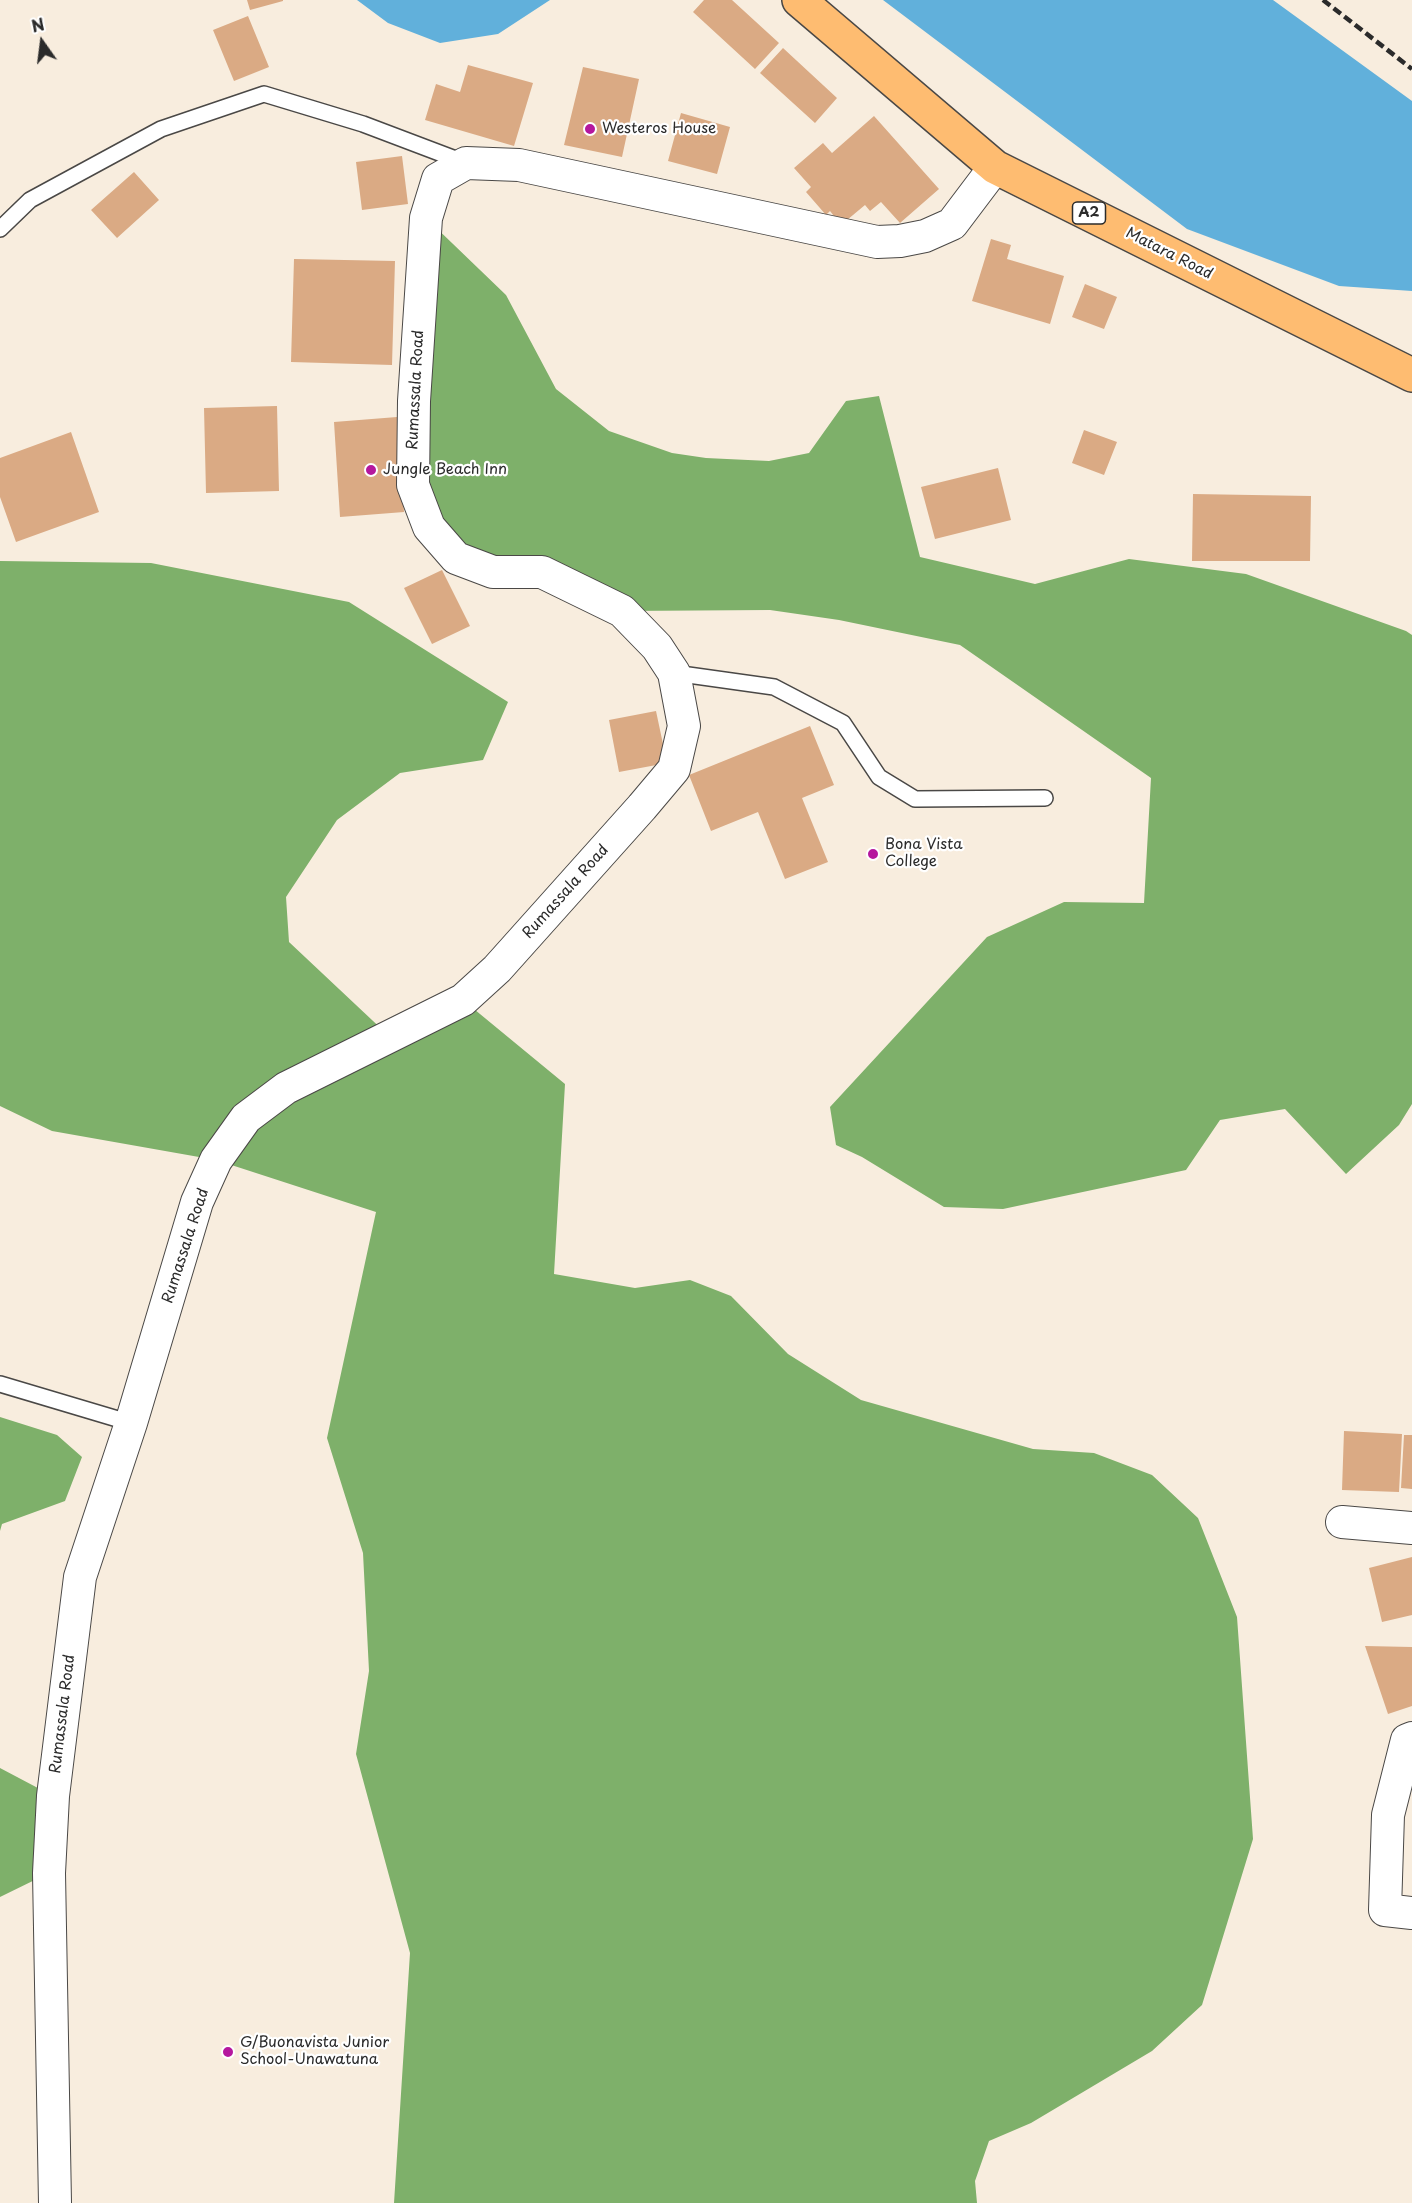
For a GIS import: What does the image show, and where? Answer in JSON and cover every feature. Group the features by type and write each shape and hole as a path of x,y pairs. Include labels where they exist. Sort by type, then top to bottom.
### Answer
{"highway":[{"name":"Matara Road","path":"800,0 995,166 1412,375"}],"street":[{"path":"466,163 519,165 877,242 900,241 925,236 952,224 995,166"},
{"name":"Rumassala Road","path":"55,2203 49,1873 53,1796 80,1577 131,1423 197,1202 216,1160 246,1118 286,1088 463,1000 497,969 674,769 684,726 674,673 657,646 622,611 542,572 493,572 456,558 429,527 413,485 414,401 426,218 438,180 466,163"},
{"path":"1342,1522 1412,1528"},
{"path":"1412,1738 1407,1740 1388,1815 1385,1910 1412,1913"}],"lane":[{"path":"0,229 30,200 161,129 264,94 363,124 466,163"},
{"path":"674,673 774,687 843,723 879,777 915,800 1045,798"},
{"path":"0,1384 131,1423"}],"green space":[{"path":"426,218 506,295 556,389 609,431 672,453 706,458 769,461 809,453 846,401 879,396 920,557 1035,584 1129,559 1246,574 1412,635 1412,1104 1399,1125 1346,1174 1285,1109 1220,1120 1186,1170 1003,1209 944,1207 862,1157 836,1145 830,1107 987,937 1064,902 1144,903 1151,778 960,645 839,620 770,610 622,611 493,572 429,527 414,401"},
{"path":"0,561 151,563 349,602 508,702 483,760 400,773 337,820 286,897 289,942 389,1036 463,1000 565,1084 554,1274 635,1288 690,1280 731,1296 788,1354 861,1400 1033,1449 1094,1453 1152,1475 1198,1518 1237,1617 1253,1839 1202,2005 1152,2051 1031,2123 989,2141 975,2181 977,2203 394,2203 410,1953 356,1754 369,1671 363,1553 327,1438 376,1212 216,1160 52,1131 0,1106"},
{"path":"0,1417 57,1435 82,1457 65,1501 2,1524 0,1531"},
{"path":"0,1768 53,1796 49,1873 0,1897"}],"water":[{"path":"357,0 550,0 498,34 440,43 388,23"},
{"path":"883,0 1273,0 1412,101 1412,291 1339,286 1187,229"}],"building":[{"path":"247,0 283,0 283,1 250,10"},
{"path":"704,0 732,0 779,43 755,69 693,12"},
{"path":"248,16 269,67 234,81 213,30"},
{"path":"783,48 837,98 815,123 760,73"},
{"path":"468,65 533,83 514,146 425,120 436,84 460,92"},
{"path":"583,67 639,79 622,157 564,145"},
{"path":"681,113 730,127 717,174 668,161"},
{"path":"874,116 939,189 900,223 881,202 870,211 865,205 841,225 830,211 826,215 806,192 811,187 794,168 823,143 832,153"},
{"path":"402,156 408,204 362,210 356,162"},
{"path":"134,172 159,200 117,238 91,210"},
{"path":"991,239 1011,245 1007,259 1064,276 1050,324 972,301"},
{"path":"294,259 395,261 392,365 291,362"},
{"path":"1085,284 1117,297 1104,329 1072,317"},
{"path":"277,406 279,491 206,493 204,408"},
{"path":"397,417 404,512 340,517 334,422"},
{"path":"1084,430 1117,442 1104,475 1072,463"},
{"path":"71,432 99,512 16,542 0,497 0,458"},
{"path":"998,468 1011,520 935,539 921,487"},
{"path":"1193,494 1311,496 1310,561 1192,561"},
{"path":"442,570 470,626 432,644 404,588"},
{"path":"656,711 667,763 619,772 609,720"},
{"path":"810,726 834,785 802,798 828,862 785,879 758,812 711,831 689,775"},
{"path":"1344,1431 1402,1434 1399,1492 1342,1490"},
{"path":"1404,1435 1412,1435 1412,1489 1401,1488"},
{"path":"1412,1557 1412,1615 1382,1622 1369,1568"},
{"path":"1365,1646 1412,1647 1412,1706 1388,1714"}],"railway":[{"path":"1323,0 1412,69"}],"place":[{"name":"Westeros House","path":"590,129"},
{"name":"Jungle Beach Inn","path":"371,470"},
{"name":"Bona Vista College","path":"873,854"},
{"name":"G/Buonavista Junior School-Unawatuna","path":"228,2052"}]}
